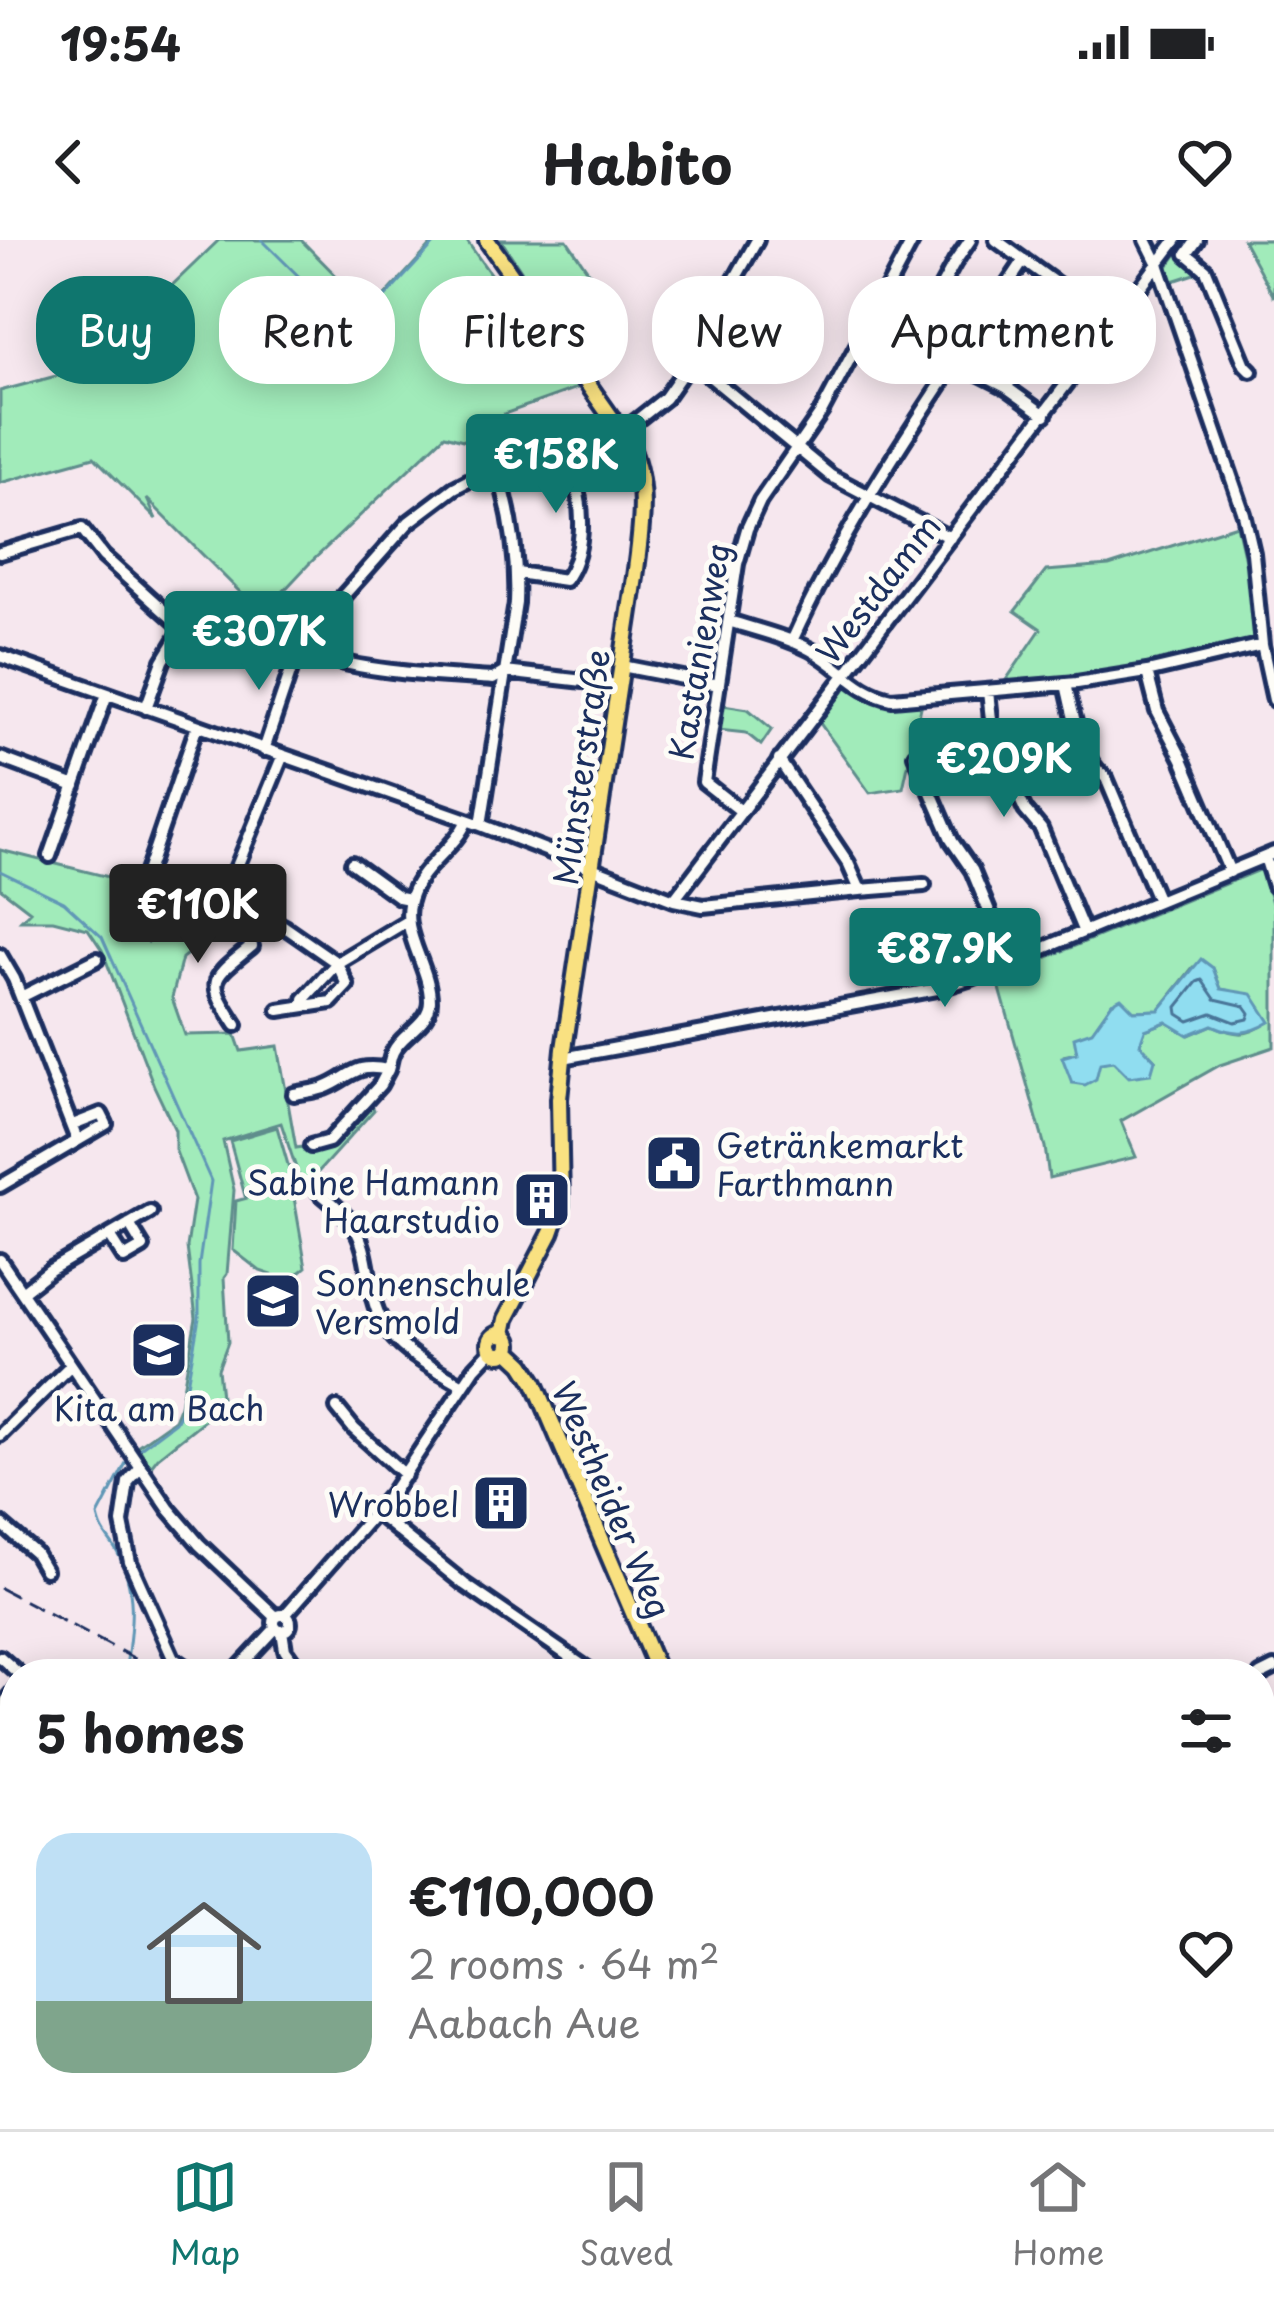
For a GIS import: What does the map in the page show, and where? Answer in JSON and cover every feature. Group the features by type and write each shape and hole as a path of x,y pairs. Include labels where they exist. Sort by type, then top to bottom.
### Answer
{"main road":[{"name":"Münsterstraße","path":"487,240 622,432 636,458 642,508 563,1058 560,1205 502,1334"},
{"name":"Westheider Weg","path":"502,1334 510,1340 500,1350 523,1364 535,1383 653,1659"}],"street":[{"path":"737,276 757,240"},
{"name":"Kastanienweg","path":"893,276 913,240"},
{"path":"947,276 970,240"},
{"path":"996,240 1045,276"},
{"path":"1146,240 1244,514 1274,700"},
{"name":"Westdamm","path":"1149,276 1176,240"},
{"path":"1197,240 1186,254 1206,270 1251,371"},
{"path":"1013,276 1024,260"},
{"name":"Kastanienweg","path":"741,811 704,782 737,564 760,501 822,411 848,361"},
{"path":"622,432 665,398 674,384"},
{"path":"718,384 831,476 950,538"},
{"path":"792,641 837,548 941,384"},
{"path":"1000,384 1045,415"},
{"name":"Westdamm","path":"674,900 1069,384"},
{"path":"264,749 303,634 410,522 454,488 557,439 576,484 581,532 574,569 566,580 517,573"},
{"path":"481,825 516,603 510,508 496,466"},
{"path":"0,553 82,529 103,556 183,628 163,661 146,708"},
{"path":"260,621 314,655 370,666 493,679 505,673 619,685"},
{"path":"729,621 792,641 872,695 892,699 1066,684 1147,672 1262,645"},
{"path":"0,656 481,825 674,900 703,906 924,885"},
{"path":"622,666 719,685"},
{"path":"1147,672 1157,710 1230,872"},
{"path":"1066,684 1076,726 1096,771 1106,778 1158,901"},
{"path":"988,691 992,729 1013,784 1041,829 1083,930"},
{"path":"50,856 107,694"},
{"path":"146,875 196,726"},
{"path":"279,1010 331,1002 347,985 337,963 285,927 224,900 284,755"},
{"path":"915,755 952,841 972,870 1010,962"},
{"path":"0,758 75,786"},
{"path":"779,760 848,863 860,890"},
{"path":"311,1145 329,1141 380,1085 393,1051 428,1013 430,998 407,921 409,899 425,871 462,832 467,820"},
{"path":"563,1058 972,978 1269,855 1274,886"},
{"path":"352,862 399,897 409,899"},
{"path":"236,1024 215,994 215,986 224,970 252,946 239,931 249,908"},
{"path":"304,1006 304,999 337,963 407,921"},
{"path":"0,955 77,1140"},
{"path":"21,997 97,959"},
{"path":"294,1094 326,1087 348,1072 373,1067 388,1070"},
{"path":"0,1186 106,1124 101,1114 73,1125"},
{"path":"319,1192 340,1209 360,1240 372,1300 384,1325 408,1352 463,1385"},
{"path":"22,1292 50,1270 150,1212"},
{"path":"110,1236 124,1258 143,1247 129,1224"},
{"path":"0,1259 169,1509 280,1623 291,1659"},
{"path":"246,1659 375,1512 463,1385 500,1350"},
{"path":"0,1436 71,1365"},
{"path":"337,1408 353,1429 405,1475"},
{"path":"139,1466 128,1482 122,1522 130,1562 174,1659"},
{"path":"375,1512 464,1584 573,1659"},
{"path":"0,1522 35,1553 45,1570"},
{"path":"257,1646 285,1650"}],"green space":[{"path":"219,240 301,240 336,276 219,276 219,384 395,384 395,285 436,240 466,240 492,276 419,276 419,384 574,384 577,388 504,414 505,419 470,442 445,435 262,614 147,499 156,519 94,457 0,483 0,391 36,381 195,384 195,276 182,276"},
{"path":"501,240 567,240 591,276 525,276"},
{"path":"1187,240 1193,240 1182,255 1201,272 1170,282 1166,269"},
{"path":"1243,240 1274,240 1274,297"},
{"path":"1237,525 1252,596 1253,639 1130,667 1004,683 1041,629 1015,611 1046,571 1109,566"},
{"path":"850,685 878,701 923,698 903,788 870,793 817,719 841,688"},
{"path":"723,705 748,709 772,729 761,745 746,733 718,730"},
{"path":"0,850 137,884 123,920 148,942 180,896 235,907 220,929 182,958 172,998 185,1035 235,1034 241,1051 278,1046 296,1148 330,1143 370,1101 374,1110 311,1180 301,1183 281,1123 223,1141 234,1190 224,1278 228,1342 218,1369 222,1406 151,1466 137,1446 174,1420 196,1318 187,1247 194,1200 175,1149 175,1130 102,950 88,929 53,920 21,920 30,911 0,888"},
{"path":"1261,869 1274,909 1274,1047 1220,1065 1121,1121 1136,1157 1049,1178 1045,1147 997,978","holes":["1193,967 1213,968 1221,989 1235,992 1269,1022 1241,1033 1212,1025 1189,1035 1166,1022 1145,1030 1140,1044 1155,1060 1129,1076 1114,1060 1099,1063 1063,1056 1077,1053 1112,1003 1134,1011 1159,1010"]},
{"path":"277,1127 293,1182 245,1196 230,1141"},
{"path":"292,1186 306,1267 289,1281 260,1271 233,1250 236,1201"}],"water":[{"path":"1201,959 1213,968 1221,989 1252,994 1270,1022 1241,1032 1212,1025 1188,1035 1166,1022 1145,1030 1140,1044 1155,1060 1151,1074 1129,1077 1113,1061 1100,1063 1096,1079 1085,1085 1072,1083 1062,1057 1077,1053 1074,1037 1092,1031 1121,998 1134,1011 1159,1010"}],"waterway":[{"path":"262,240 354,331 438,240"},
{"path":"0,871 64,902 102,937 211,1181 199,1264 199,1318 183,1407 175,1422 135,1452"},
{"path":"127,1659 128,1580 98,1516 128,1459"}],"railway":[{"path":"0,1588 135,1659"}],"place":[{"name":"Getränkemarkt Farthmann","path":"674,1163"},
{"name":"Sabine Hamann Haarstudio","path":"542,1200"},
{"name":"Sonnenschule Versmold","path":"273,1301"},
{"name":"Kita am Bach","path":"159,1350"},
{"name":"Wrobbel","path":"501,1503"}]}
